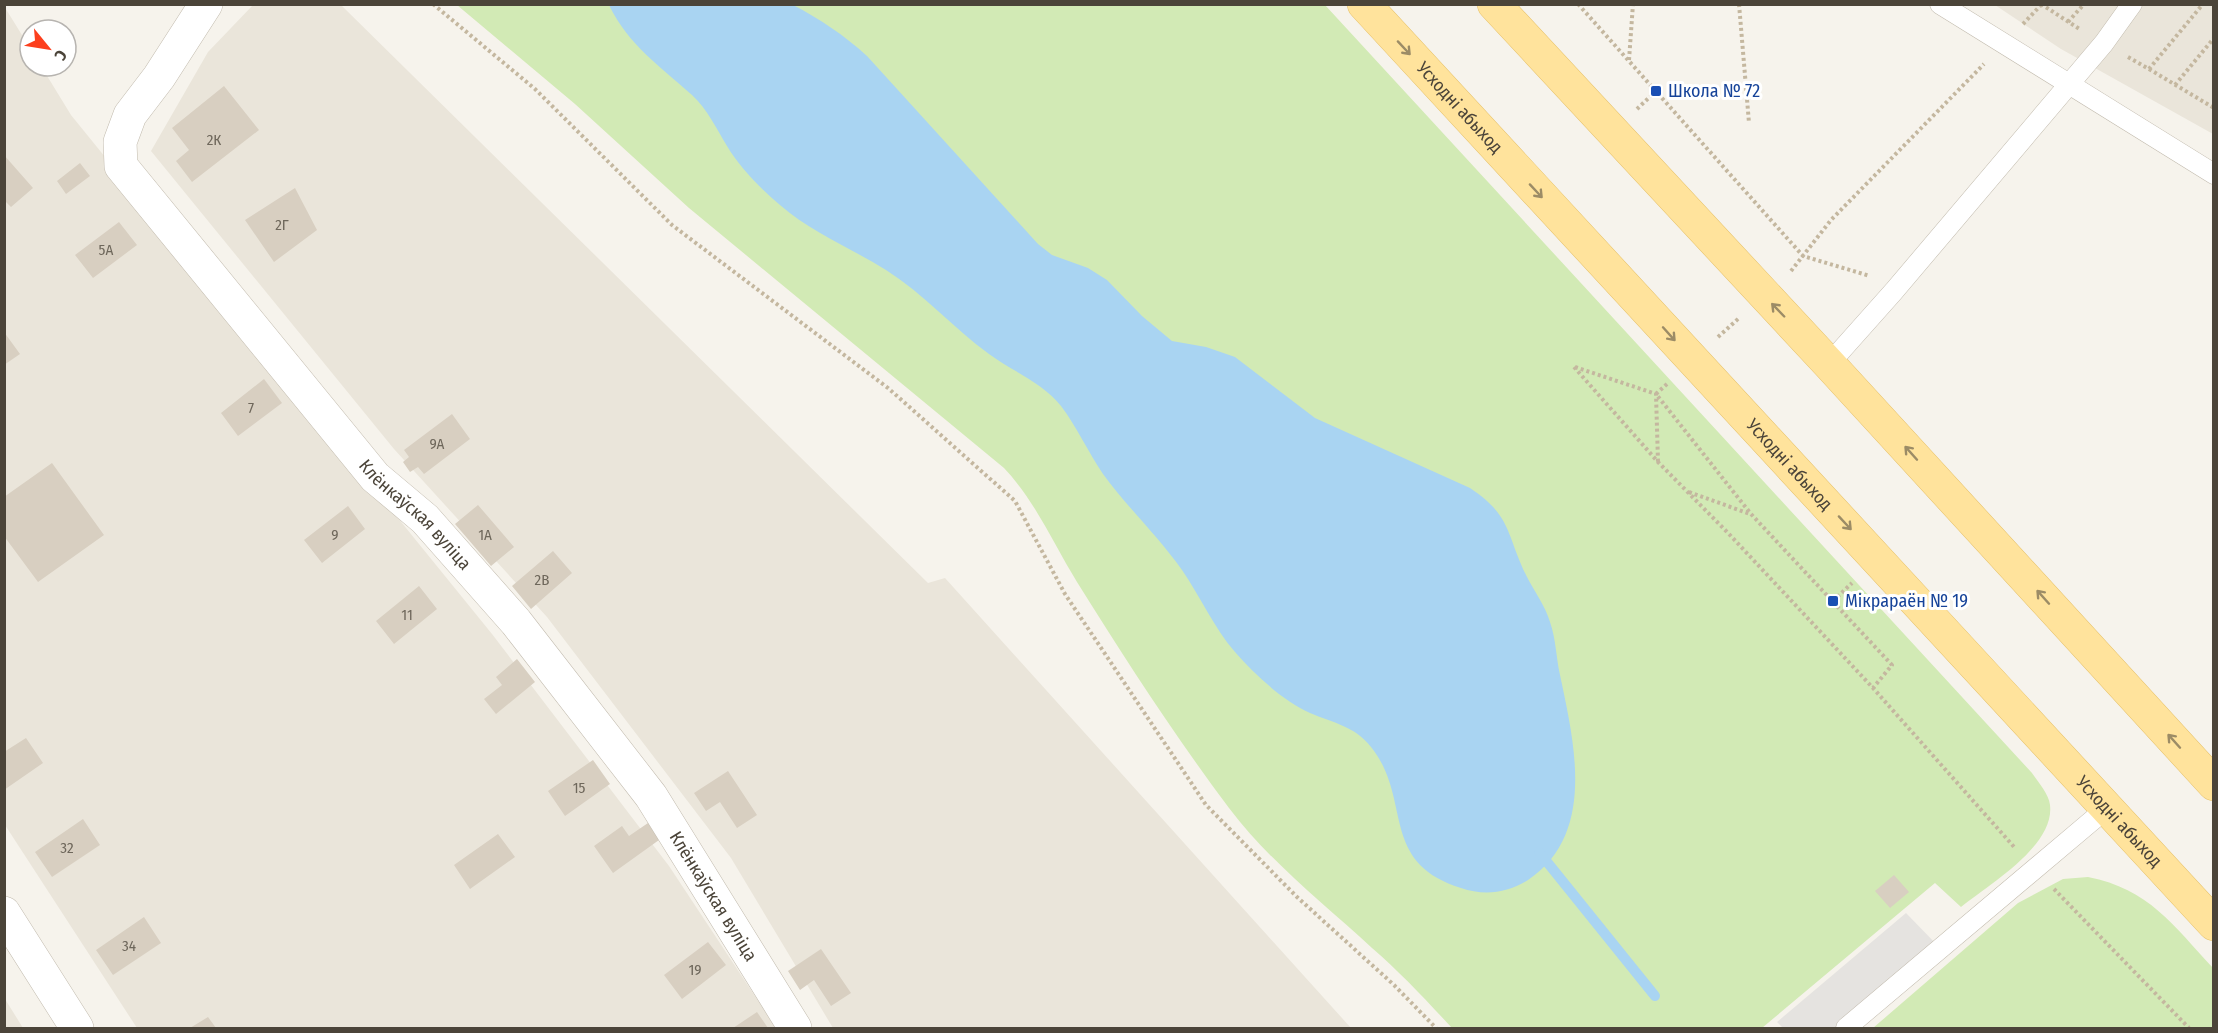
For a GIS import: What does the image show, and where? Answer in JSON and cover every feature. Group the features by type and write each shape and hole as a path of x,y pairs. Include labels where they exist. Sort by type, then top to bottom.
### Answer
{"main road":[{"name":"Усходні абыход","path":"1365,4 2214,924"},
{"path":"1494,4 1829,364 2214,784"}],"street":[{"name":"Клёнкаўская вуліца","path":"206,4 159,77 130,115 120,142 122,166 375,477 425,519 516,622 651,796 795,1029"},
{"path":"4,913 77,1029"}],"lane":[{"path":"1940,4 2214,174"},
{"path":"1829,364 2068,84 2132,4"},
{"path":"1846,1029 2108,808"}],"path":[{"path":"433,4 535,89 672,225 888,388 1015,501 1065,594 1206,805 1297,897 1394,985 1436,1029"},
{"path":"1578,4 1803,256 1881,279"},
{"path":"1629,61 1633,4"},
{"path":"1739,4 1749,123"},
{"path":"2068,22 2084,4"},
{"path":"2149,69 2203,4"},
{"path":"2016,32 2041,5 2088,34"},
{"path":"2175,85 2214,39"},
{"path":"2125,55 2214,108"},
{"path":"1790,271 1831,220 1989,59"},
{"path":"1718,337 1740,317"},
{"path":"1874,688 1892,665 1751,514 1656,394 1574,367 1658,462 1874,688 2015,849"},
{"path":"1658,462 1656,394 1667,384"},
{"path":"1687,491 1751,514"},
{"path":"2048,883 2189,1029"}],"shaded area":[{"path":"253,5 341,5 928,583 945,578 1351,1028 833,1028 731,858 547,617 394,449 151,151 208,52"},
{"path":"1995,5 2213,5 2213,134 2061,49"},
{"path":"4,6 18,29 18,78 48,78 71,115 492,634 669,866 776,1028 137,1028 5,825"},
{"path":"1906,913 1941,949 1846,1028 1783,1028 1777,1022"},
{"path":"5,999 23,1028 5,1028"}],"green space":[{"path":"457,5 1325,5 2032,773 2045,792 2050,805 2049,820 2042,835 2018,863 1961,907 1935,883 1762,1028 1452,1028 1393,967 1279,864 1229,808 1113,640 1035,509 1004,468 689,208 575,104"},
{"path":"2088,877 2128,890 2144,900 2172,923 2213,968 2213,1028 1873,1028 2018,903 2063,879"}],"water":[{"path":"609,5 793,5 803,10 841,34 867,56 1038,244 1052,255 1088,268 1107,280 1142,316 1172,341 1206,347 1235,357 1315,418 1470,488 1484,498 1501,517 1526,575 1548,616 1555,641 1571,729 1575,785 1572,813 1564,838 1550,861 1528,880 1512,888 1496,892 1478,892 1461,888 1435,877 1418,862 1407,846 1384,767 1371,747 1351,730 1310,713 1289,701 1243,661 1220,633 1173,557 1103,474 1072,422 1054,398 976,344 900,279 805,224 773,199 738,162 698,101 636,44"}],"building":[{"path":"224,86 259,130 192,182 176,161 189,150 172,128"},
{"path":"4,155 33,188 11,207 4,200"},
{"path":"80,163 90,176 66,194 57,181"},
{"path":"295,188 317,230 274,262 245,220"},
{"path":"119,222 137,245 93,278 75,255"},
{"path":"4,332 20,354 4,365"},
{"path":"264,379 282,403 238,436 221,413"},
{"path":"452,414 470,439 424,474 418,467 410,472 403,462 409,457 404,450"},
{"path":"52,463 104,535 38,582 4,536 4,497"},
{"path":"478,505 514,547 491,566 455,524"},
{"path":"348,506 365,529 322,563 304,540"},
{"path":"553,551 572,573 531,609 512,586"},
{"path":"419,586 437,609 394,644 376,621"},
{"path":"517,659 535,682 496,714 484,699 502,685 496,677"},
{"path":"26,738 43,763 4,790 4,752"},
{"path":"593,760 610,784 565,816 548,791"},
{"path":"728,771 757,815 737,828 720,802 706,811 694,793"},
{"path":"83,819 100,845 52,877 35,852"},
{"path":"648,823 659,840 613,873 594,846 622,826 629,836"},
{"path":"498,834 515,857 470,889 454,865"},
{"path":"1894,875 1909,892 1890,908 1875,891"},
{"path":"144,917 161,943 113,975 96,950"},
{"path":"708,942 726,965 682,999 664,975"},
{"path":"821,949 851,993 831,1006 814,980 800,990 788,971"},
{"path":"757,1012 768,1028 733,1028"},
{"path":"208,1017 216,1028 190,1028"}],"waterway":[{"path":"1539,852 1655,996"}],"place":[{"name":"Школа № 72","path":"1656,91"},
{"name":"Мікрараён № 19","path":"1833,601"}]}
